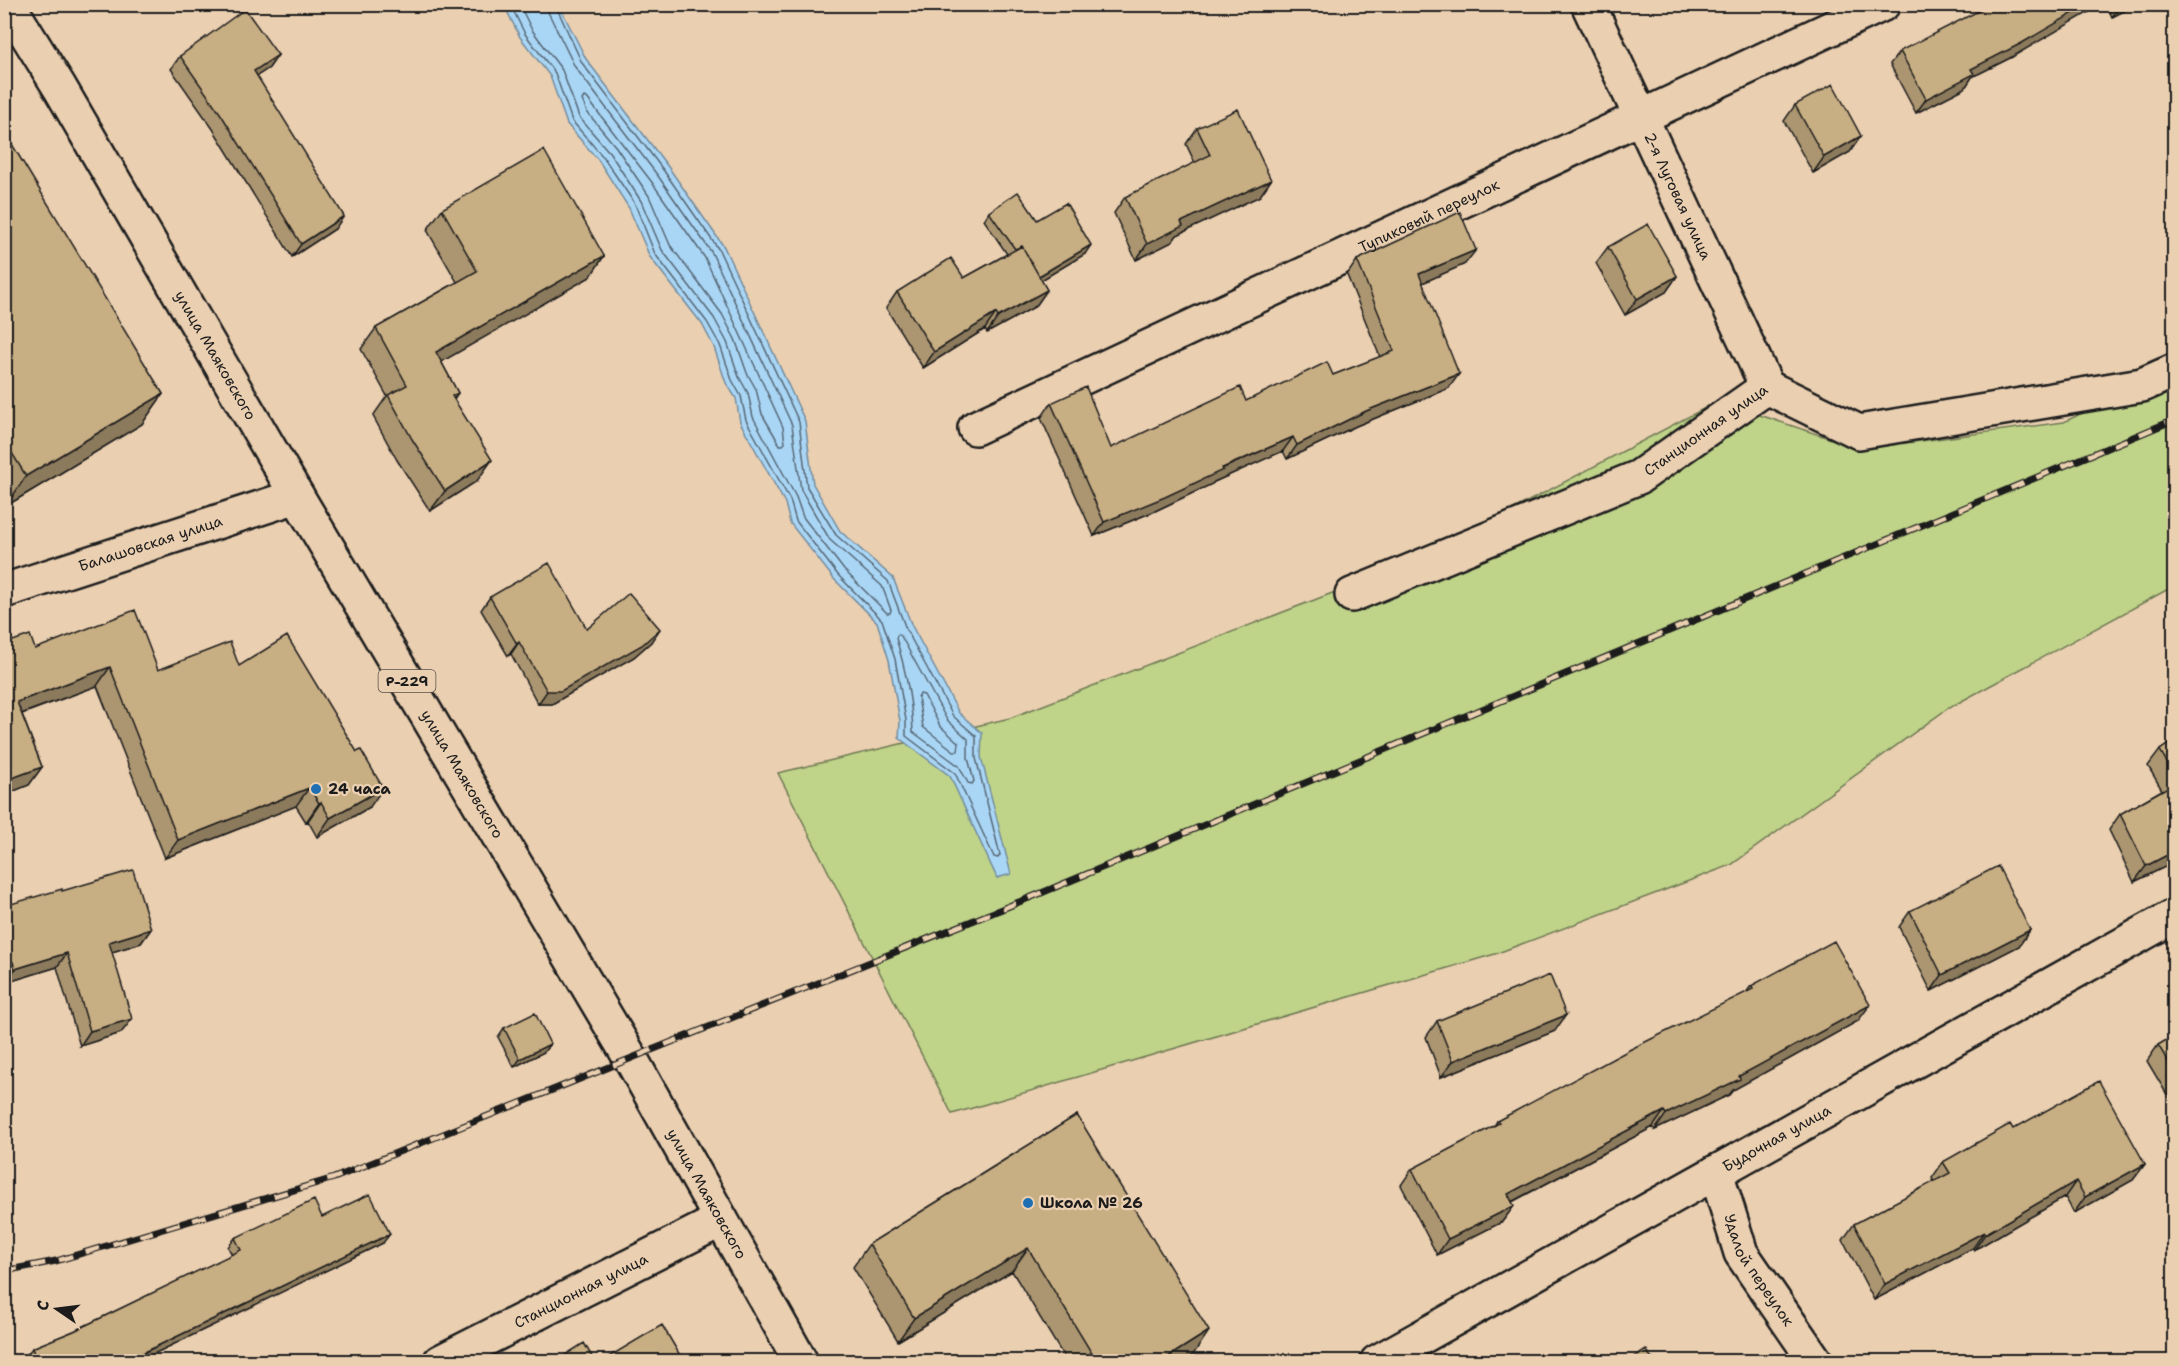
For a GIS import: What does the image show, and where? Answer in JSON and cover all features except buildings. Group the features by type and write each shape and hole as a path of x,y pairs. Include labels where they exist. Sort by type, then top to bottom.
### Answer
{"street":[{"name":"улица Маяковского","path":"8,4 60,88 297,496 631,1059 801,1362"},
{"name":"2-я Луговая улица","path":"1588,4 1767,387"},
{"name":"Тупиковый переулок","path":"975,428 1883,4"},
{"name":"Станционная улица","path":"1352,595 1639,477 1767,387 1859,432 2142,385 2175,371"},
{"name":"Балашовская улица","path":"4,591 297,496"},
{"name":"Будочная улица","path":"1377,1362 2175,916"},
{"name":"Удалой переулок","path":"1716,1172 1741,1253 1816,1362"},
{"name":"Станционная улица","path":"440,1362 721,1220"}],"green space":[{"path":"2174,368 2174,586 1947,709 1731,865 1495,954 952,1114 778,773 1010,718 1415,561 1718,401 1861,449 2064,422"}],"water":[{"path":"504,5 559,5 586,59 669,168 724,247 805,421 813,484 840,531 893,578 912,626 959,713 982,733 981,757 1011,874 997,878 950,776 899,738 900,721 889,660 877,622 834,579 790,523 785,503 740,422 736,398 726,383 714,347 702,324 650,257 629,208 599,161 567,124 550,76 520,37"}],"railway":[{"path":"4,1271 56,1261 334,1178 1039,894 2174,420"}],"place":[{"name":"24 часа","path":"316,789"},
{"name":"Школа № 26","path":"1028,1203"}]}
